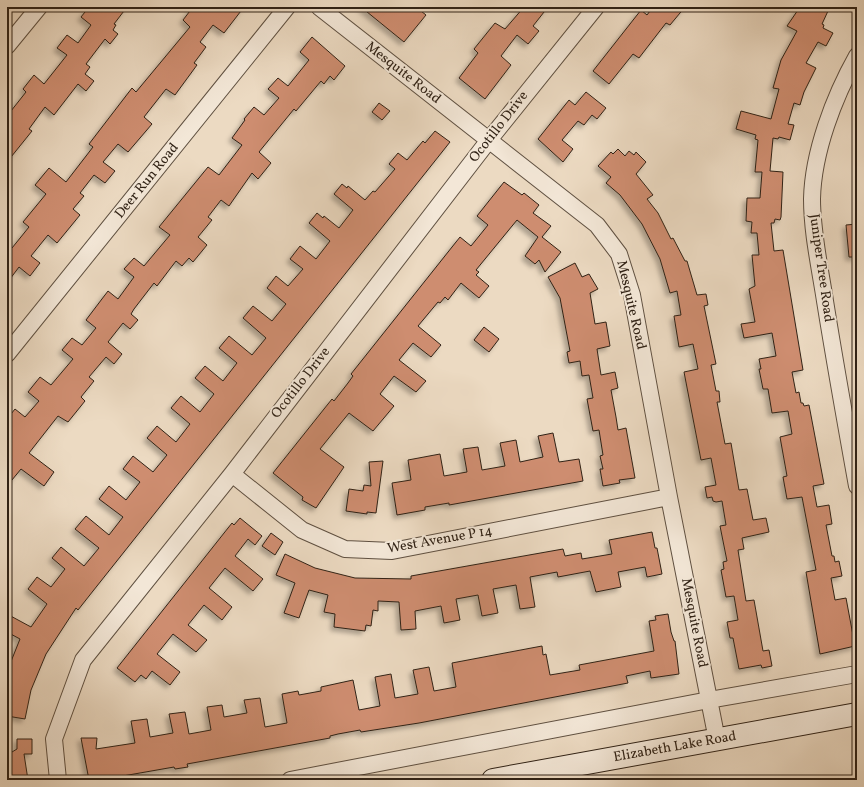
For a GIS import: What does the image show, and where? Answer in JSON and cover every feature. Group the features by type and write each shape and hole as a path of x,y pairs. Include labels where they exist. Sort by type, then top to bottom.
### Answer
{"main road":[{"name":"Elizabeth Lake Road","path":"493,780 857,714"}],"street":[{"path":"7,46 39,7"},
{"name":"Deer Run Road","path":"7,354 287,7"},
{"name":"Mesquite Road","path":"319,7 597,225 619,254 632,295 669,498 717,740"},
{"name":"Ocotillo Drive","path":"58,780 54,739 83,660 232,474 489,140 596,7"},
{"name":"Juniper Tree Road","path":"857,56 831,111 817,161 812,199 815,233 840,392 857,486"},
{"name":"West Avenue P 14","path":"232,474 302,530 345,549 392,551 669,498"},
{"path":"290,780 710,700 857,674"}],"building":[{"path":"89,7 127,7 114,24 116,25 113,30 118,34 110,44 105,39 86,64 90,67 85,74 94,81 86,91 78,84 54,115 45,107 29,129 32,131 7,162 7,116 26,92 23,89 34,75 44,84 67,55 57,48 67,35 78,43 91,25 81,17"},
{"path":"193,7 244,7 224,33 213,25 200,42 206,47 194,63 197,65 175,95 166,89 144,117 152,124 128,152 118,144 103,162 115,171 105,183 94,175 80,193 84,196 73,209 80,215 57,243 48,235 31,256 40,263 30,276 19,267 7,283 7,244 12,248 29,227 23,222 46,194 35,185 49,168 66,182 93,147 89,144 132,88 136,92 190,27 183,20"},
{"path":"361,7 416,7 426,15 404,42"},
{"path":"524,7 548,7 533,26 539,31 528,44 517,35 501,56 511,65 485,99 459,78 478,53 474,49 495,23 505,29"},
{"path":"653,7 685,7 670,25 666,23 639,58 633,54 609,84 593,71 641,10 647,15"},
{"path":"800,7 820,7 828,11 822,24 824,25 823,28 833,33 826,46 818,42 806,63 816,68 804,92 800,105 794,103 788,124 794,125 790,140 779,137 778,139 773,138 770,171 783,172 781,217 780,220 775,219 774,223 771,223 774,251 783,250 803,370 792,372 796,393 799,392 801,403 803,403 804,406 809,405 824,484 813,486 817,507 829,505 832,524 826,525 832,556 834,556 835,562 839,561 842,576 831,578 835,600 846,598 855,646 820,654 806,572 816,570 802,497 787,499 783,477 787,476 780,437 792,434 788,411 772,413 768,389 763,389 759,369 761,369 759,359 776,356 772,333 744,338 741,324 755,322 749,289 755,286 752,255 759,255 757,233 751,233 752,222 746,221 747,198 760,198 762,172 755,172 758,140 755,139 756,135 736,129 741,111 771,119 779,89 773,88 781,60 797,31 787,26"},
{"path":"312,37 345,66 334,80 330,76 324,84 321,81 296,111 294,109 259,152 271,163 258,179 252,173 229,206 221,200 208,217 212,220 198,237 207,245 193,262 189,258 182,266 176,261 157,286 154,283 134,309 131,314 138,320 130,329 123,323 108,342 122,354 114,364 106,357 89,377 94,381 81,397 85,401 68,422 58,416 29,453 54,472 44,486 21,469 7,486 7,419 15,409 25,417 39,401 28,392 40,377 51,385 73,359 62,350 72,338 82,345 96,328 86,320 108,291 118,299 134,277 124,269 134,258 144,266 170,235 159,227 208,167 219,175 242,145 232,138 245,120 244,119 254,107 264,115 279,98 268,89 278,78 288,86 309,60 300,52"},
{"path":"586,92 606,108 597,119 592,115 584,125 578,121 562,140 573,149 563,162 538,139 569,100 575,105"},
{"path":"379,103 390,111 382,120 372,112"},
{"path":"435,131 450,142 78,610 76,608 46,654 31,690 25,719 7,716 7,696 11,671 8,669 20,639 7,632 7,614 31,627 47,604 28,589 37,577 51,587 65,569 52,558 61,547 84,566 99,548 75,529 86,516 109,535 123,517 99,499 109,486 126,500 140,482 123,469 133,456 153,472 167,455 147,438 157,426 176,442 190,424 171,408 181,396 200,412 214,394 195,378 205,366 223,381 237,363 219,348 229,336 252,355 266,338 243,318 253,306 272,321 286,304 267,288 276,276 288,286 303,269 290,259 300,246 316,259 330,241 309,223 317,213 323,218 324,216 339,228 353,210 334,194 342,184 347,188 348,186 365,200 373,191 375,192 395,169 389,164 398,153 407,160 423,141 425,143"},
{"path":"618,149 625,156 629,151 634,155 636,152 646,162 636,174 653,195 647,199 658,213 671,239 673,238 685,261 687,261 697,295 706,294 708,305 704,306 716,364 711,365 716,391 719,391 720,402 717,402 725,444 731,443 739,490 747,489 753,520 766,518 769,532 742,538 744,549 738,550 746,601 754,600 763,651 769,650 772,666 762,668 761,665 739,669 733,638 730,638 727,622 738,620 734,596 726,597 721,570 724,569 723,562 727,561 720,526 726,525 722,501 716,502 713,501 712,497 707,498 705,487 716,485 711,458 701,460 684,372 698,369 693,344 679,347 674,316 681,315 677,291 670,293 660,259 642,224 620,195 606,183 611,177 598,166 611,152 613,154"},
{"path":"504,182 522,195 524,193 539,205 533,213 551,226 542,237 561,252 545,272 539,260 535,264 525,256 538,237 517,220 476,270 479,272 476,275 489,286 479,298 461,283 448,300 445,297 440,303 438,302 418,326 441,345 431,357 413,343 399,360 426,381 416,392 394,376 380,394 394,406 373,431 349,413 320,449 344,467 316,508 302,500 303,497 273,473 332,399 334,401 353,376 351,374 460,237 471,246 488,225 477,216"},
{"path":"857,224 857,257 849,257 846,225"},
{"path":"575,263 582,277 589,274 598,289 590,293 595,324 606,322 610,346 597,349 601,375 615,372 618,388 611,390 618,430 626,428 635,478 619,480 620,483 603,486 600,469 603,469 600,456 603,455 599,430 593,431 587,399 593,398 589,375 582,376 580,361 569,363 567,352 570,351 560,298 548,277"},
{"path":"484,327 499,339 489,352 474,340"},
{"path":"553,433 559,462 579,459 583,481 449,505 449,503 425,507 425,510 397,515 392,483 411,480 408,460 440,454 444,476 467,472 463,449 478,447 482,470 505,466 500,443 516,440 520,462 543,457 538,436"},
{"path":"383,461 376,513 367,512 367,514 346,511 349,489 363,491 364,485 371,486 369,462"},
{"path":"240,518 262,536 255,545 248,539 235,556 263,579 253,591 225,568 209,588 232,607 222,620 204,605 188,625 207,640 196,652 173,634 157,654 180,672 170,685 152,671 146,679 141,675 135,682 117,668 232,523 234,525"},
{"path":"652,532 662,574 647,577 645,567 618,572 621,587 596,592 590,571 558,577 557,572 530,577 535,607 520,609 516,585 493,589 498,613 482,616 478,595 456,599 460,620 444,623 441,606 415,611 416,629 401,630 399,602 378,601 378,611 373,610 371,626 366,625 365,631 334,627 335,614 324,612 328,595 309,590 299,618 284,613 295,583 276,575 285,554 315,568 355,578 411,579 411,576 563,549 565,556 581,553 582,559 612,554 609,540"},
{"path":"271,533 283,542 275,555 262,546"},
{"path":"668,614 671,632 675,641 679,674 651,678 650,671 626,676 628,683 419,723 338,734 330,736 330,738 187,764 188,767 175,769 174,767 100,780 89,780 81,738 97,738 96,749 135,743 131,721 147,719 150,737 173,733 169,714 185,712 189,734 211,730 207,707 222,705 224,717 247,713 244,700 260,698 265,727 287,723 282,694 298,691 299,695 321,691 321,687 353,680 359,710 380,706 375,677 391,674 395,698 418,694 413,670 429,667 434,691 456,687 452,663 542,646 543,655 546,654 550,675 580,670 579,665 654,651 649,621 656,620 655,616"},
{"path":"17,739 32,739 32,754 24,754 28,780 7,780 7,755 17,749"}]}
